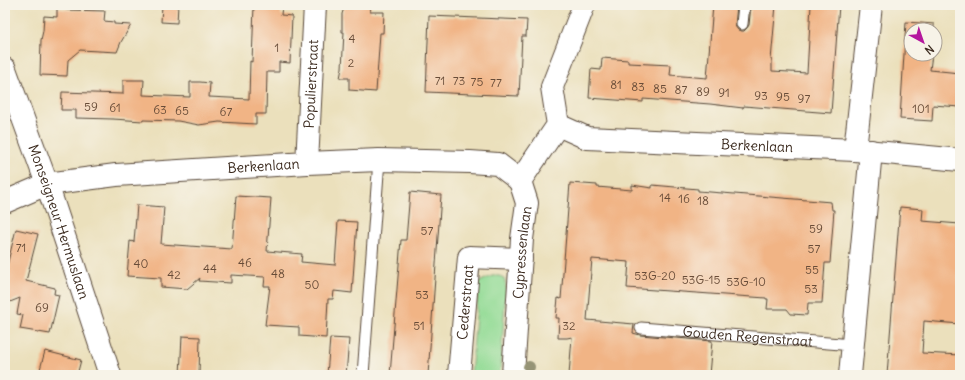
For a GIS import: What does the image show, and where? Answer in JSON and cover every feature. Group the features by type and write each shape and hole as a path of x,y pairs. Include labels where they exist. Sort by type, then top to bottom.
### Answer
{"street":[{"name":"Populierstraat","path":"307,163 315,5"},
{"path":"520,181 558,125 552,87 584,5"},
{"path":"850,375 853,345 871,5"},
{"name":"Monseigneur Hermuslaan","path":"5,69 46,184 110,375"},
{"name":"Berkenlaan","path":"558,125 587,138 863,151 960,160"},
{"name":"Berkenlaan","path":"5,202 46,184 116,175 378,160 498,164 520,181"},
{"name":"Cypressenlaan","path":"513,375 522,239 527,203 520,181"},
{"name":"Cederstraat","path":"459,375 469,257 521,259"}],"lane":[{"path":"742,24 744,5"},
{"path":"363,375 378,160"},
{"name":"Gouden Regenstraat","path":"641,328 853,345"}],"green space":[{"path":"492,276 502,277 505,281 506,287 500,375 471,375 479,282"}],"building":[{"path":"162,5 178,5 177,23 161,22"},
{"path":"254,5 282,5 281,15 292,16 290,63 279,62 279,72 267,72 266,114 256,114 256,124 219,122 199,125 178,121 76,118 76,110 61,110 62,92 123,94 123,80 144,80 143,95 190,97 190,82 200,82 210,83 209,97 249,99"},
{"path":"345,5 371,5 370,12 384,12 383,33 380,33 376,92 349,90 349,78 340,78 344,32 342,32 342,14"},
{"path":"713,5 737,5 735,26 738,30 744,31 749,25 751,5 776,5 771,60 772,71 807,73 811,5 839,5 831,113 744,106 743,108 643,99 643,102 589,98 591,69 601,70 602,58 628,60 628,63 671,65 670,75 707,78"},
{"path":"57,8 68,10 105,11 104,21 114,22 114,24 131,25 117,52 80,50 68,60 67,76 40,75 41,40 44,16 57,17"},
{"path":"429,16 527,20 526,36 522,36 519,96 426,92"},
{"path":"904,62 931,62 930,70 960,73 960,107 933,105 932,121 900,119"},
{"path":"570,183 632,190 632,185 652,188 652,185 698,189 698,191 831,202 832,210 834,210 830,263 825,263 822,303 808,303 807,315 791,314 787,309 767,309 768,299 766,298 627,288 629,262 592,259 587,320 634,324 633,333 640,335 712,341 709,375 569,375 572,337 558,338 559,318 556,318 558,298 561,299"},
{"path":"410,192 441,195 428,375 390,375 401,240 406,240"},
{"path":"236,196 271,198 267,251 302,254 301,262 335,265 338,221 357,222 352,293 334,291 333,299 328,299 326,338 299,336 299,327 265,325 270,286 264,286 265,277 231,275 231,283 199,281 200,278 187,289 161,287 161,278 127,276 130,241 134,242 137,205 164,207 161,244 232,249"},
{"path":"900,207 923,209 922,221 960,224 960,324 924,321 922,353 960,355 960,375 887,375"},
{"path":"16,229 38,234 26,281 55,288 54,294 59,295 50,334 20,329 23,315 17,314 20,298 5,304 5,274"},
{"path":"182,336 200,337 199,375 180,375"},
{"path":"330,338 349,339 346,375 327,375"},
{"path":"45,351 81,360 77,375 49,375 39,373"}]}
